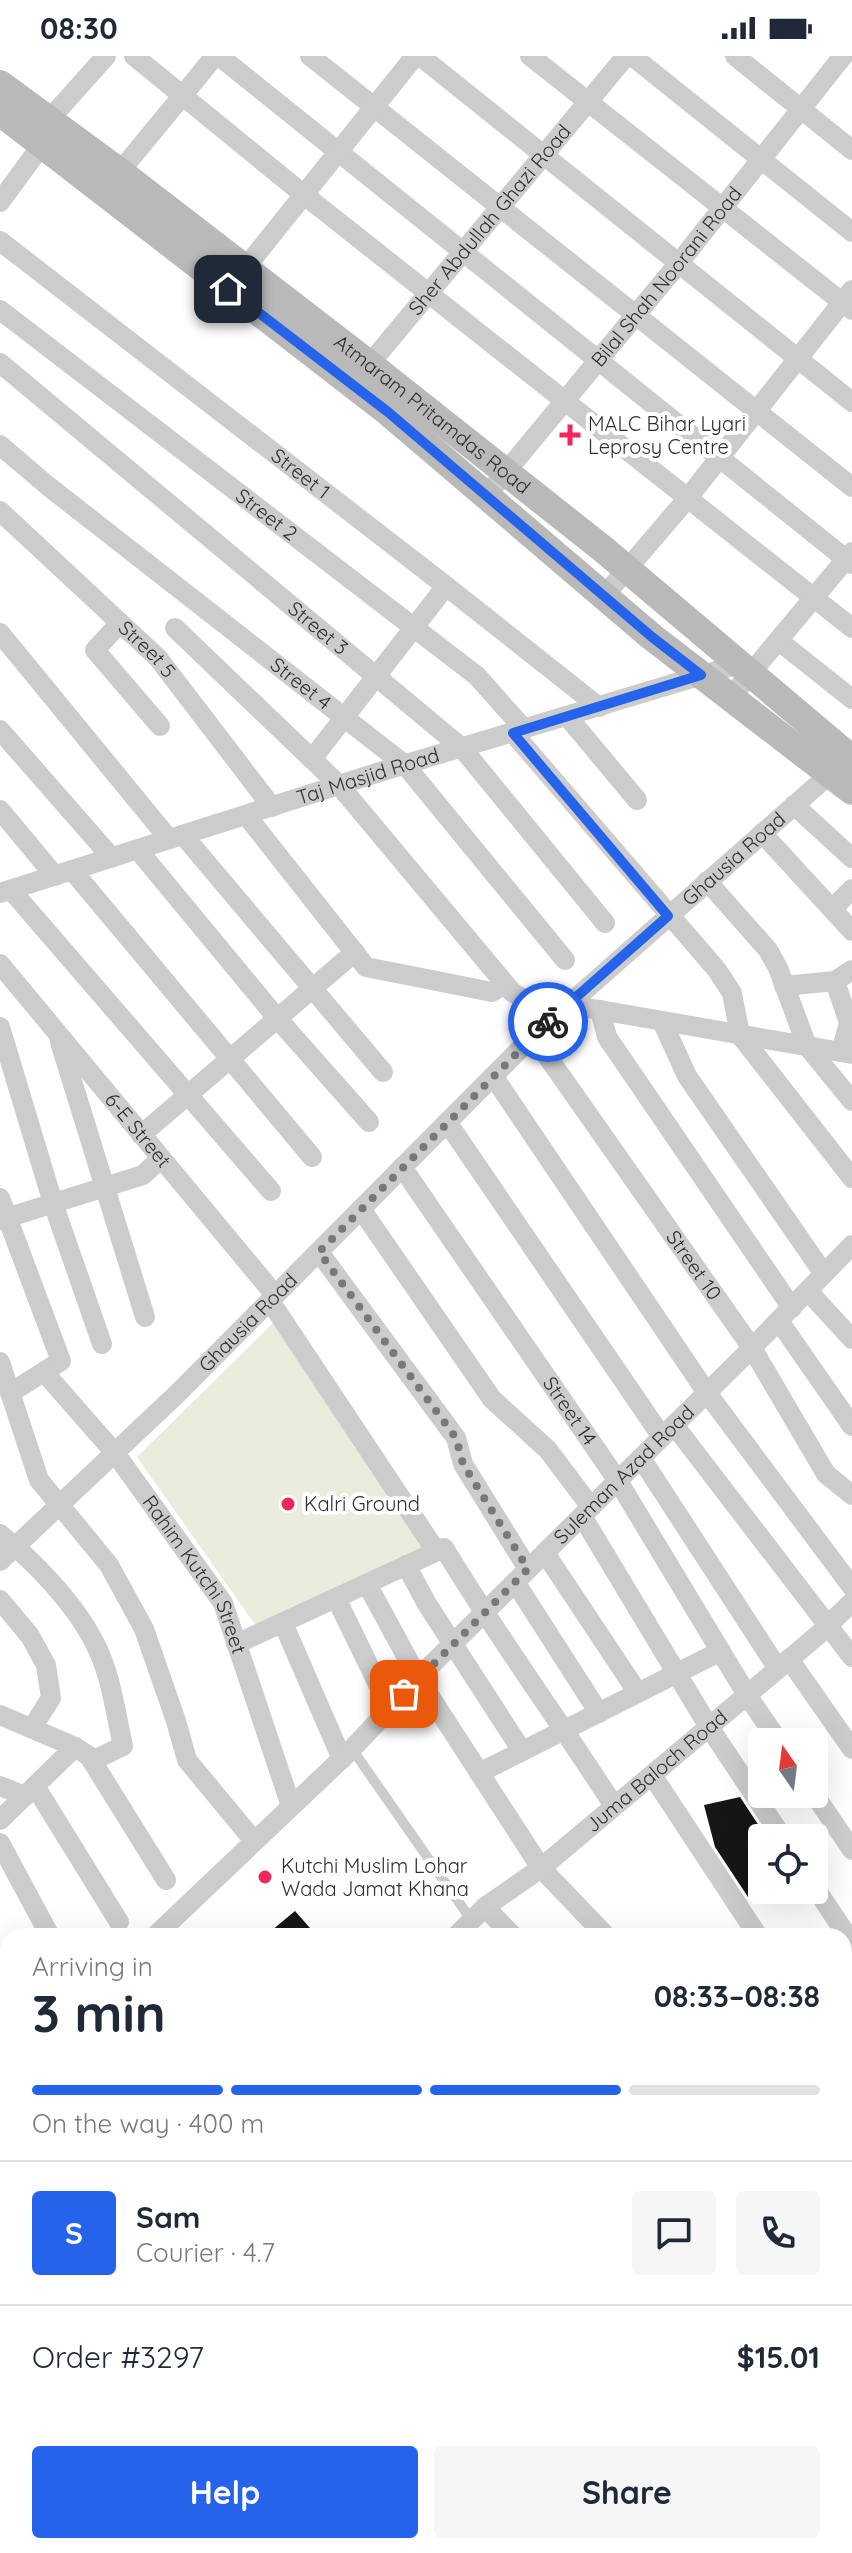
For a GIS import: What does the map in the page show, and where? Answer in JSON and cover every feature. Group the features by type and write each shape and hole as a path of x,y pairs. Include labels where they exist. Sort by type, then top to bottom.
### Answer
{"main road":[{"name":"Atmaram Pritamdas Road","path":"0,84 44,134"},
{"name":"Atmaram Pritamdas Road","path":"0,112 44,134 361,374 506,472 746,668 846,770"},
{"name":"Atmaram Pritamdas Road","path":"361,374 486,496 604,596 730,698 846,770"}],"street":[{"path":"0,202 44,134 106,56"},
{"path":"134,56 303,194 852,628"},
{"path":"111,182 217,56 719,458 850,559 779,641 746,668 730,698"},
{"path":"310,56 852,487"},
{"path":"236,279 417,56 852,402"},
{"path":"530,56 722,208 849,301 797,359 687,499 604,596"},
{"path":"629,56 852,232"},
{"name":"Sher Abdullah Ghazi Road","path":"361,374 629,56"},
{"path":"735,56 852,150"},
{"name":"Bilal Shah Noorani Road","path":"486,496 678,264 843,56"},
{"name":"Street 1","path":"0,241 599,707"},
{"name":"Street 2","path":"0,310 477,676 668,916 717,970 732,993 740,1035"},
{"name":"Street 3","path":"0,363 462,748 605,923"},
{"name":"Street 4","path":"0,445 48,486 405,765 565,960"},
{"name":"Street 5","path":"0,511 158,658 272,807"},
{"path":"312,759 446,586"},
{"path":"120,623 95,650 160,726"},
{"path":"175,628 339,785 512,992 550,1020"},
{"path":"0,633 383,1072"},
{"path":"779,641 852,699"},
{"name":"Taj Masjid Road","path":"4,891 701,675 746,668"},
{"path":"567,716 637,800"},
{"path":"0,730 112,858"},
{"name":"Ghausia Road","path":"0,1561 8,1540 60,1505 115,1453 550,1020 794,805 846,770"},
{"path":"794,805 852,858"},
{"path":"0,810 64,873 230,1059 312,1157"},
{"path":"246,815 366,967 492,992 505,984"},
{"path":"762,833 852,931"},
{"path":"138,850 277,1018 369,1122"},
{"path":"707,881 768,950 807,1046 852,1101"},
{"path":"832,909 852,889"},
{"path":"4,891 271,1191"},
{"path":"141,1135 355,952"},
{"name":"6-E Street","path":"2,969 57,1032 272,1298 436,1551 444,1548 484,1613"},
{"path":"568,1005 846,1053 851,1022 843,976 784,986"},
{"path":"600,1010 607,1037 785,1314 852,1426"},
{"path":"662,1021 687,1076 824,1274"},
{"path":"0,1027 53,1203 102,1344"},
{"path":"57,1032 145,1317"},
{"path":"740,1035 852,1178"},
{"name":"Street 10","path":"533,1036 752,1348 826,1474 852,1495"},
{"path":"493,1076 707,1393 852,1587"},
{"path":"447,1122 668,1431 852,1657"},
{"path":"10,1393 61,1361 2,1212 53,1203 105,1188 143,1175 160,1159"},
{"name":"Street 14","path":"402,1167 618,1481 769,1728"},
{"path":"361,1209 492,1399 548,1450 587,1512 709,1727 774,1824"},
{"name":"Suleman Azad Road","path":"163,1928 347,1754 418,1678 851,1248"},
{"path":"319,1252 456,1438 463,1464 599,1713"},
{"path":"808,1291 852,1339"},
{"path":"0,1362 39,1480 109,1565 144,1629 187,1760 254,1841"},
{"name":"Rahim Kutchi Street","path":"44,1372 115,1453 223,1603 291,1806"},
{"path":"641,1458 784,1664 852,1749"},
{"path":"8,1540 65,1600 93,1640 108,1676 123,1746 92,1761"},
{"path":"236,1644 436,1551"},
{"path":"545,1553 638,1693"},
{"path":"406,1565 522,1751"},
{"path":"367,1584 418,1678 541,1868 598,1928"},
{"path":"336,1598 390,1709"},
{"path":"0,1600 30,1636 46,1665 51,1698 32,1728"},
{"name":"Juma Baloch Road","path":"464,1928 541,1868 784,1664 852,1602"},
{"path":"484,1613 614,1806"},
{"path":"283,1623 347,1754"},
{"path":"479,1773 721,1651"},
{"path":"0,1715 89,1756 166,1880"},
{"path":"0,1820 75,1747"},
{"path":"652,1775 753,1928"},
{"path":"0,1786 30,1791 119,1922"},
{"path":"824,1808 852,1850"},
{"path":"0,1843 46,1928"},
{"path":"826,1904 842,1928"},
{"path":"479,1914 501,1928"}],"lane":[{"path":"347,1754 479,1914"}],"green space":[{"name":"Kalri Ground","path":"280,1316 437,1551 261,1633 137,1457"}],"building":[{"path":"740,1797 758,1824 748,1824 748,1897 715,1847 704,1805"},
{"path":"295,1911 310,1928 275,1928"}],"way so far":[{"path":"404,1694 528,1569 463,1464 456,1438 319,1252 548,1022"}],"place":[{"name":"MALC Bihar Lyari Leprosy Centre","path":"570,435"},
{"name":"Kalri Ground","path":"288,1504"},
{"name":"Kutchi Muslim Lohar Wada Jamat Khana","path":"265,1877"}],"route":[{"path":"228,289 388,412 652,637 701,675 513,733 668,916 548,1022"}]}
